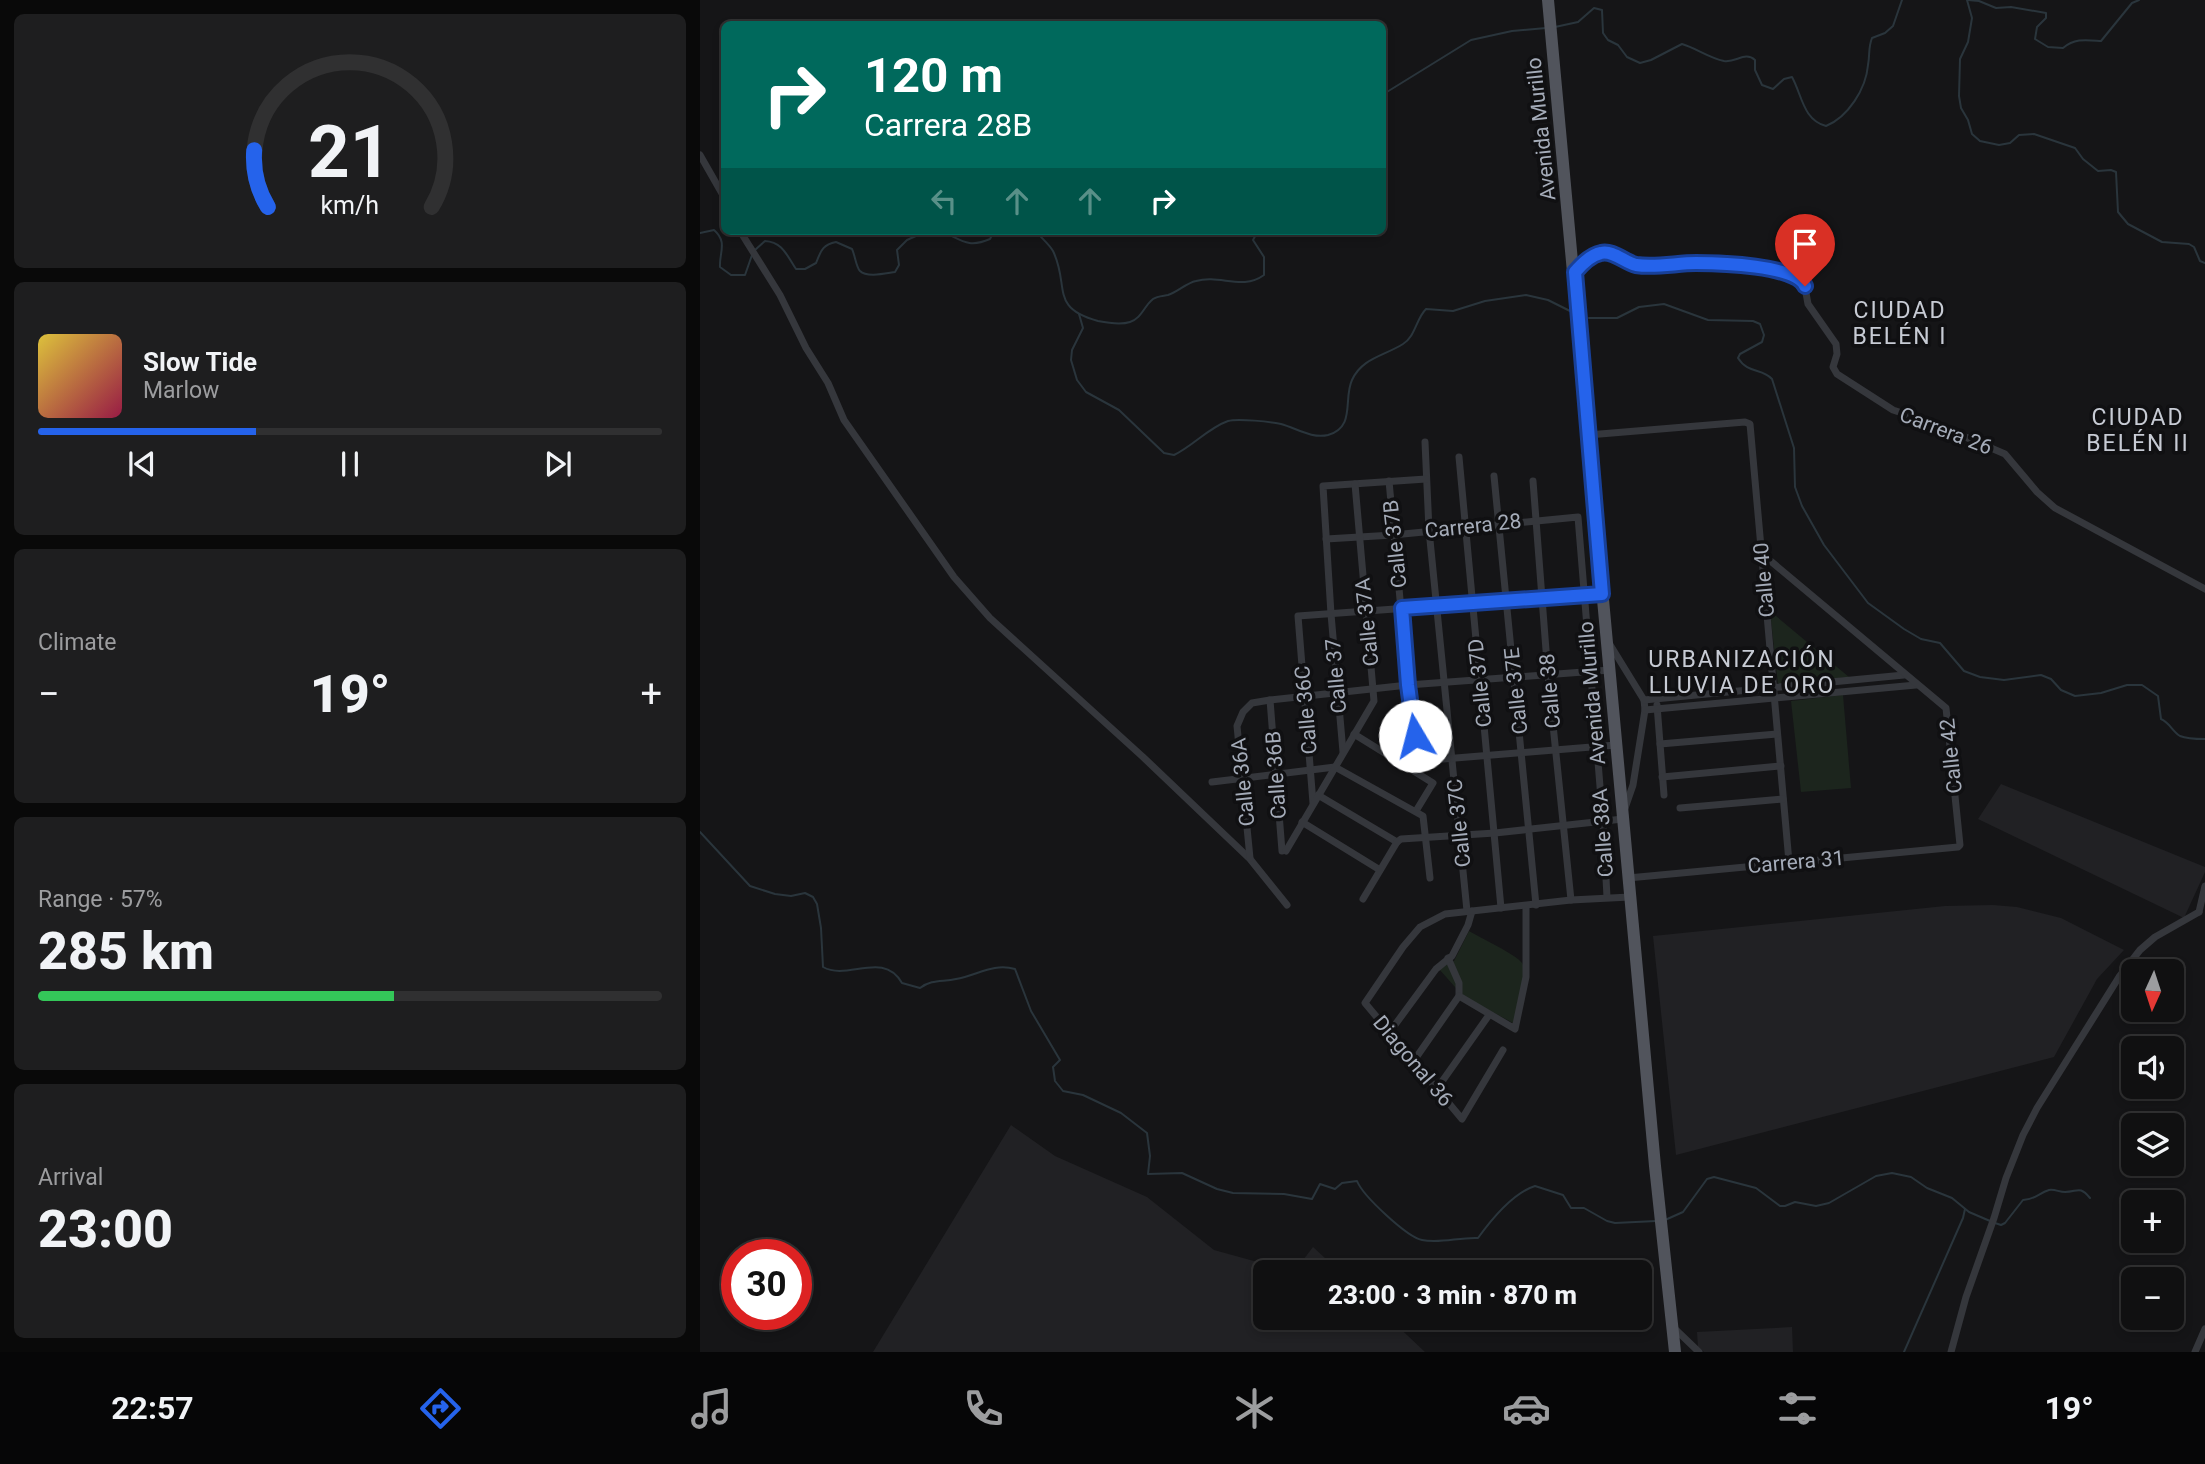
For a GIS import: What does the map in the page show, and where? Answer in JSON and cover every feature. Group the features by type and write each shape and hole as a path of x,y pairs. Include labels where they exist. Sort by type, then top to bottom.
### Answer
{"main road":[{"name":"Avenida Murillo","path":"1548,0 1673,1348"}],"street":[{"path":"700,155 721,192"},
{"path":"742,235 780,295 806,348 828,383 845,421 954,577 990,618 1251,859 1287,905"},
{"name":"Carrera 26","path":"1575,272 1596,254 1607,253 1635,265 1696,263 1759,268 1802,280 1808,304 1836,344 1837,354 1833,368 1836,374 1893,410 1935,424 2005,454 2037,492 2055,508 2205,589"},
{"name":"Calle 40","path":"1588,435 1745,422 1750,424 1788,862"},
{"name":"Calle 37C","path":"1425,442 1429,530 1443,682 1470,911"},
{"name":"Calle 37D","path":"1459,457 1501,908"},
{"name":"Calle 37E","path":"1494,476 1536,905"},
{"path":"1355,484 1426,478"},
{"name":"Calle 37B","path":"1389,481 1408,685 1419,761"},
{"name":"Calle 38","path":"1533,481 1548,676 1571,900"},
{"name":"Calle 37","path":"1343,752 1323,486 1355,484"},
{"name":"Calle 37A","path":"1343,752 1374,701 1355,484"},
{"name":"Carrera 28","path":"1326,538 1394,535 1578,517"},
{"name":"Calle 38A","path":"1578,517 1603,822 1606,897"},
{"name":"Calle 42","path":"1761,553 1946,708 1961,842"},
{"path":"1331,614 1602,594"},
{"name":"Calle 36C","path":"1313,803 1298,616 1331,614"},
{"path":"1363,899 1401,839 1529,830 1603,822 1623,817 1633,785 1645,710 1644,700 1607,639"},
{"path":"1270,700 1338,691 1610,670"},
{"path":"1644,700 1905,675"},
{"path":"1645,710 1916,685"},
{"path":"1656,699 1664,795"},
{"name":"Calle 36A","path":"1251,859 1237,726 1246,708 1252,703 1270,700"},
{"name":"Calle 36B","path":"1270,700 1284,851 1302,822"},
{"path":"1354,734 1433,783 1416,811"},
{"path":"1660,744 1777,734"},
{"path":"1408,768 1419,761 1616,745"},
{"path":"1343,752 1302,822 1380,870"},
{"path":"1662,777 1780,766"},
{"path":"1212,782 1335,767 1423,816 1430,878"},
{"path":"1318,795 1397,842"},
{"path":"1680,808 1783,799"},
{"name":"Carrera 31","path":"1628,878 1958,847 1961,842"},
{"path":"1951,1352 1966,1297 2006,1178 2037,1108 2119,977 2140,950 2155,937 2202,912 2205,886"},
{"path":"1390,1033 1436,969 1452,956 1468,925 1470,911 1571,900 1630,897"},
{"path":"1459,996 1515,1029 1526,973 1526,906"},
{"name":"Diagonal 36","path":"1470,911 1445,914 1420,927 1407,941 1365,1003 1461,1119 1503,1050"},
{"path":"1413,1062 1459,996 1459,983 1448,958"},
{"path":"1436,1090 1489,1015"},
{"path":"1671,1325 1699,1352"},
{"path":"2195,1352 2205,1329"}],"shaded area":[{"path":"1770,611 1849,677 1778,684"},
{"path":"1843,695 1851,788 1801,792 1791,701"},
{"path":"2001,784 2205,867 2184,918 1978,819"},
{"path":"1945,906 2017,907 2061,918 2124,950 2097,979 2054,1057 1676,1155 1653,936"},
{"path":"1469,931 1522,963 1524,984 1513,1023 1463,996 1439,969 1454,961"},
{"path":"1011,1125 1055,1156 1147,1197 1214,1250 1253,1261 1253,1330 1402,1330 1425,1352 873,1352"},
{"path":"1313,1247 1327,1260 1303,1260"},
{"path":"1792,1327 1793,1352 1704,1352 1698,1347 1697,1332"}],"waterway":[{"path":"1555,27 1578,22 1594,8 1602,10 1603,33 1608,40 1618,45 1627,57 1640,63 1682,44 1724,61 1751,58 1755,60 1755,70 1762,85 1773,89 1784,79 1792,77 1808,113 1818,123 1826,126 1842,116 1860,92 1867,74 1872,38 1885,33 1893,26 1902,0"},
{"path":"1967,0 1972,18 1968,42 1960,59 1959,96 1972,134 1980,141 1999,145 2010,143 2019,135 2034,134 2075,148 2083,159 2098,171 2116,172 2118,212 2128,224 2162,242 2189,244 2194,247 2200,261 2205,263"},
{"path":"1968,0 1996,8 2011,7 2046,13 2046,18 2037,27 2035,39 2048,47 2063,48 2076,41 2101,41 2132,3 2139,0"},
{"path":"1386,93 1471,40 1512,31 1546,28"},
{"path":"700,233 714,230 718,234 722,243 720,267 731,275 745,275 752,255"},
{"path":"755,250 765,241 771,242 784,250 796,269 805,269 816,263 825,247 836,242 852,249 860,271 882,274 895,272 899,265 897,250 907,240 918,235"},
{"path":"949,235 970,243 982,242 990,239 992,235"},
{"path":"1039,235 1053,251 1063,294 1073,309 1098,321 1119,324 1134,320 1153,299 1172,294 1192,282 1205,279 1247,282 1264,275 1264,257 1253,240 1256,235"},
{"path":"1079,314 1083,328 1072,350 1071,360 1077,380 1086,392 1119,410 1164,453 1174,455 1214,428 1233,420 1281,424 1316,436 1337,431 1346,419 1350,387 1356,373 1368,362 1407,341 1426,309 1453,311 1485,301 1526,295 1548,300 1570,311"},
{"path":"1589,318 1617,318 1639,307 1664,304 1708,320 1753,321 1760,324 1764,335 1762,342 1740,354 1738,358 1746,366 1772,379 1794,448 1795,487 1802,506 1824,545 1868,603 1921,639 1940,643 1964,671 1980,677 2004,680 2041,675 2051,679 2061,690 2075,696 2101,693 2127,685 2142,685 2158,696 2161,719 2177,734 2186,738 2205,739"},
{"path":"700,832 750,886 775,894 791,896 805,893 813,897 817,904 821,928 823,967 843,971 875,967 885,969 894,973 902,983 920,988 933,982 956,979 992,968 1015,969 1031,1011 1060,1060 1053,1067 1055,1081 1063,1091 1083,1095 1121,1113 1147,1133 1150,1156 1148,1174 1182,1173 1217,1189 1233,1193 1284,1194 1312,1199 1320,1184 1335,1189 1342,1183 1357,1181 1396,1224 1415,1237 1429,1241 1478,1238 1511,1201 1535,1186 1563,1195 1571,1208 1584,1208 1607,1221 1656,1221"},
{"path":"1665,1220 1683,1212 1707,1179 1714,1177 1756,1188 1780,1206 1795,1202 1816,1206 1829,1203 1876,1176 1892,1173 1911,1177 1927,1188 1952,1198 1969,1212 1990,1221"},
{"path":"1995,1223 2005,1223 2023,1200 2049,1190 2081,1190 2090,1198"},
{"path":"1904,1352 1965,1209"}],"district":[{"name":"CIUDAD BELÉN I","path":"1900,323"},
{"name":"CIUDAD BELÉN II","path":"2138,430"},
{"name":"URBANIZACIÓN LLUVIA DE ORO","path":"1742,672"}],"route":[{"path":"1415,736 1402,608 1602,594 1575,272 1596,254 1607,253 1635,265 1696,263 1759,268 1795,277 1802,280 1805,286"}]}
